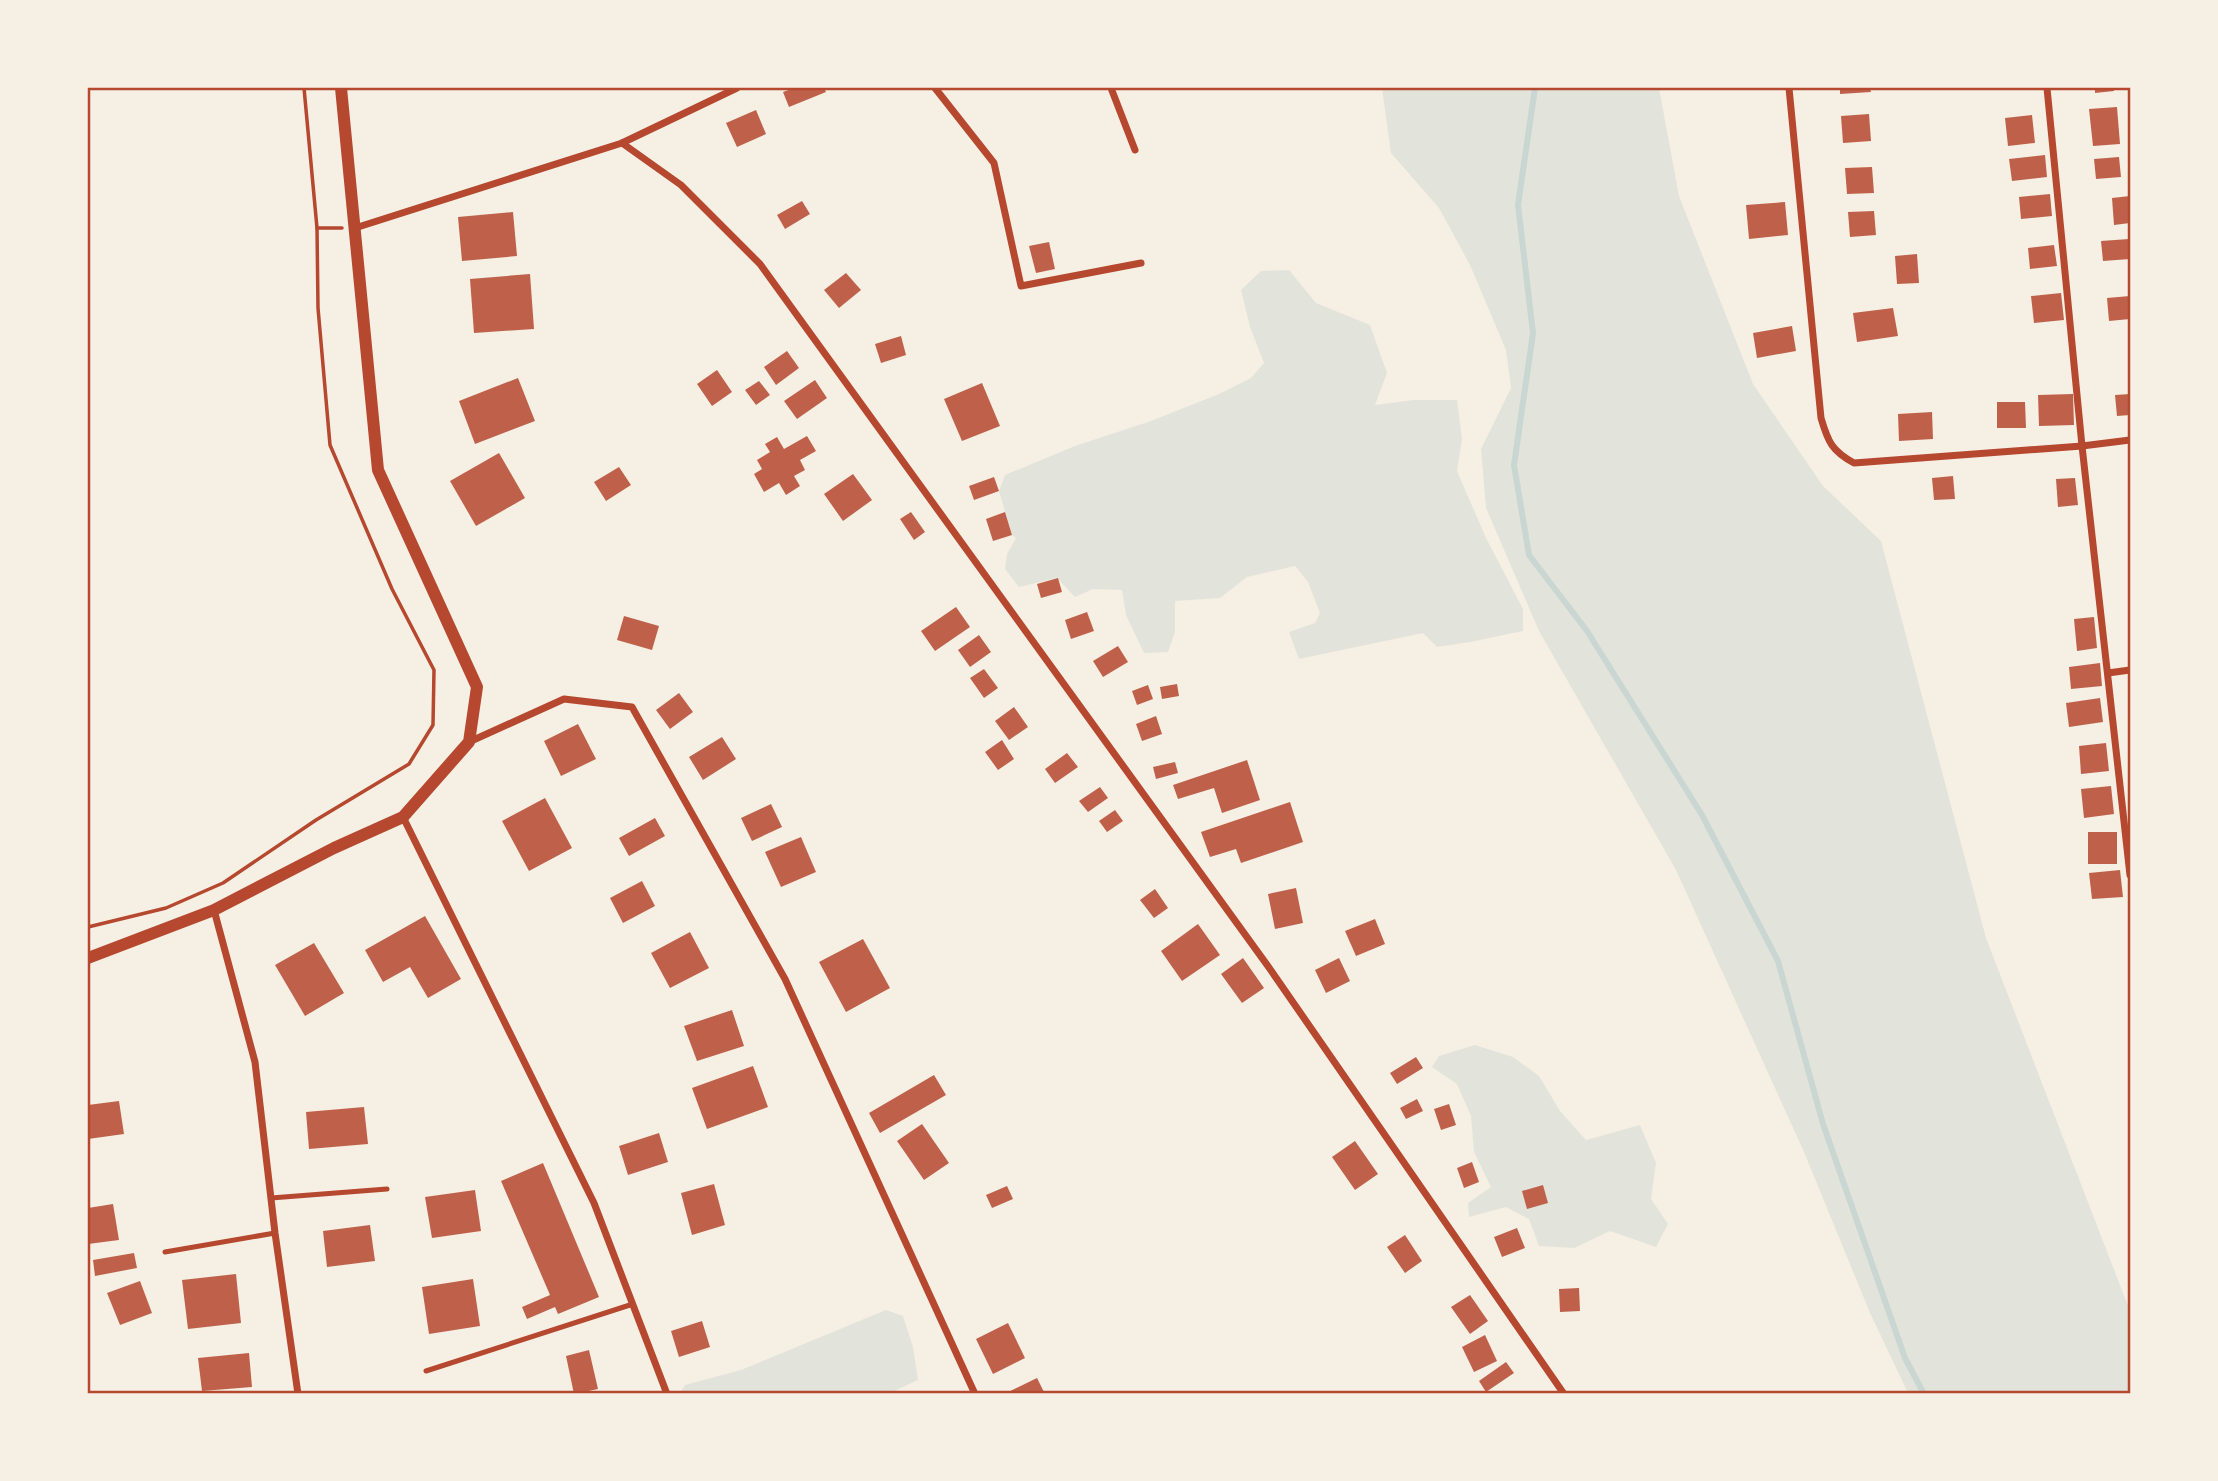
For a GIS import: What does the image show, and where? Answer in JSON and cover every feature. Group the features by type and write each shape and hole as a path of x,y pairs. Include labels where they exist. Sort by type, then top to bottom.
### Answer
{"street":[{"path":"341,88 378,470 477,687 470,742"},
{"path":"355,228 622,143 737,88"},
{"path":"934,88 994,163 1021,286 1141,263"},
{"path":"1111,88 1135,150"},
{"path":"1789,88 1821,418 1827,439 1837,453 1854,463 2130,440"},
{"path":"2047,88 2082,446 2130,875"},
{"path":"622,143 681,185 761,264 1270,968 1564,1394"},
{"path":"2108,673 2130,670"},
{"path":"88,958 214,910 334,848 403,817 470,742 564,699 632,706 785,979 975,1394"},
{"path":"403,817 594,1203 667,1394"},
{"path":"214,910 255,1062 275,1233 298,1394"}],"lane":[{"path":"271,1198 387,1189"},
{"path":"166,1252 275,1233"},
{"path":"426,1371 634,1304"}],"path":[{"path":"88,927 166,908 223,883 316,820 409,764 433,725 434,670 392,589 330,444 318,308 317,228 304,88"},
{"path":"317,228 355,228"}],"shaded area":[{"path":"1382,88 1659,88 1679,196 1753,384 1823,486 1881,541 1986,938 2130,1311 2130,1393 1908,1393 1870,1313 1804,1152 1676,870 1539,631 1486,508 1481,449 1511,388 1506,350 1470,265 1439,208 1391,153"},
{"path":"1289,270 1316,303 1370,325 1387,373 1375,405 1413,400 1457,400 1462,439 1457,471 1486,538 1523,609 1523,631 1437,647 1423,633 1299,659 1289,632 1315,623 1320,613 1308,582 1295,566 1247,577 1220,598 1175,601 1175,632 1168,652 1144,653 1126,615 1122,590 1093,589 1075,597 1057,578 1019,587 1005,569 1007,554 1016,538 1012,535 999,491 1005,475 1075,446 1151,421 1251,378 1264,363 1250,327 1241,290 1261,271"},
{"path":"1475,1045 1513,1057 1539,1076 1560,1111 1586,1140 1640,1125 1656,1163 1651,1199 1668,1224 1656,1247 1610,1231 1574,1248 1539,1246 1529,1219 1506,1207 1469,1217 1468,1203 1491,1187 1474,1152 1471,1116 1457,1084 1432,1067 1439,1056"},
{"path":"886,1310 903,1316 913,1347 918,1380 890,1393 680,1393 685,1385 741,1370"}],"building":[{"path":"794,88 824,88 826,92 789,107 783,92"},
{"path":"1840,88 1870,88 1871,92 1840,94"},
{"path":"2095,88 2114,88 2114,91 2095,93"},
{"path":"2117,107 2120,144 2093,146 2089,109"},
{"path":"756,110 766,134 737,147 726,123"},
{"path":"1869,114 1871,141 1843,143 1841,116"},
{"path":"2032,115 2035,143 2008,146 2005,118"},
{"path":"2045,155 2047,177 2012,181 2009,159"},
{"path":"2119,157 2121,177 2096,179 2094,159"},
{"path":"1872,167 1874,193 1847,194 1845,168"},
{"path":"2050,194 2052,216 2021,219 2019,197"},
{"path":"2130,196 2130,223 2114,225 2112,198"},
{"path":"802,201 810,214 785,229 777,215"},
{"path":"1785,202 1788,235 1749,239 1746,205"},
{"path":"1874,211 1876,235 1850,237 1848,212"},
{"path":"513,212 517,256 462,261 458,217"},
{"path":"2129,239 2130,259 2103,261 2101,241"},
{"path":"1049,242 1055,269 1036,273 1029,246"},
{"path":"2054,245 2057,266 2030,269 2028,248"},
{"path":"1917,254 1919,283 1897,284 1895,256"},
{"path":"846,273 861,290 839,308 824,290"},
{"path":"530,274 534,329 474,333 470,279"},
{"path":"2061,293 2064,320 2034,323 2031,296"},
{"path":"2130,296 2130,319 2109,321 2107,298"},
{"path":"1893,308 1898,336 1857,342 1853,313"},
{"path":"1792,326 1796,351 1757,358 1753,333"},
{"path":"901,336 906,355 881,363 875,344"},
{"path":"787,351 799,368 776,385 764,367"},
{"path":"717,370 732,392 712,406 697,384"},
{"path":"518,378 535,421 475,444 459,401"},
{"path":"815,380 827,398 797,419 784,401"},
{"path":"759,381 770,395 756,405 745,390"},
{"path":"982,383 1000,426 962,441 944,399"},
{"path":"2073,394 2074,425 2039,426 2038,395"},
{"path":"2130,394 2130,415 2117,416 2115,395"},
{"path":"1997,402 2025,402 2026,428 1997,428"},
{"path":"1932,412 1933,439 1899,441 1898,414"},
{"path":"807,436 816,451 800,460 805,470 794,476 800,486 786,495 779,483 764,492 754,474 762,469 757,460 770,452 765,444 777,437 784,449"},
{"path":"499,453 525,498 476,526 450,481"},
{"path":"619,467 631,485 606,501 594,482"},
{"path":"853,474 872,500 843,521 824,494"},
{"path":"1953,476 1955,499 1934,500 1932,478"},
{"path":"994,477 999,491 974,500 969,486"},
{"path":"2075,478 2078,505 2058,507 2056,479"},
{"path":"911,512 925,532 914,540 900,519"},
{"path":"1005,512 1012,535 993,541 986,519"},
{"path":"1058,578 1062,592 1041,598 1037,584"},
{"path":"956,607 970,627 935,651 921,631"},
{"path":"1087,612 1094,631 1071,639 1065,620"},
{"path":"624,616 659,626 652,650 617,640"},
{"path":"2094,617 2097,648 2077,651 2074,619"},
{"path":"979,635 991,652 970,667 958,650"},
{"path":"1118,646 1128,662 1103,677 1093,661"},
{"path":"2100,663 2102,686 2071,689 2069,667"},
{"path":"984,669 998,688 984,698 970,678"},
{"path":"1177,684 1179,696 1162,699 1160,687"},
{"path":"1148,685 1153,699 1137,705 1132,691"},
{"path":"679,693 693,712 670,729 656,710"},
{"path":"2100,698 2103,722 2069,727 2066,703"},
{"path":"1014,707 1028,727 1009,740 995,721"},
{"path":"1156,716 1162,734 1142,741 1136,724"},
{"path":"578,724 596,759 561,776 544,741"},
{"path":"722,737 736,759 703,780 689,757"},
{"path":"1002,740 1014,759 998,770 985,752"},
{"path":"2106,743 2109,771 2081,774 2079,746"},
{"path":"1067,753 1078,767 1055,783 1045,769"},
{"path":"1247,760 1260,800 1222,813 1214,788 1178,799 1173,785"},
{"path":"1175,762 1178,773 1156,779 1153,767"},
{"path":"2111,786 2114,814 2084,818 2081,789"},
{"path":"1100,787 1108,798 1088,812 1079,801"},
{"path":"545,798 572,848 529,871 502,821"},
{"path":"1290,802 1303,842 1241,863 1236,849 1210,857 1201,832"},
{"path":"771,804 782,827 752,841 741,818"},
{"path":"1115,810 1123,821 1107,832 1099,821"},
{"path":"655,818 665,836 629,856 619,838"},
{"path":"2088,832 2117,832 2117,864 2088,864"},
{"path":"801,837 816,872 781,887 765,852"},
{"path":"2120,870 2123,897 2092,899 2089,873"},
{"path":"642,881 655,906 623,923 610,898"},
{"path":"1296,888 1303,923 1275,929 1268,894"},
{"path":"1155,889 1168,908 1154,918 1140,900"},
{"path":"425,916 461,979 428,998 410,967 383,982 365,950"},
{"path":"1375,919 1385,944 1356,956 1345,931"},
{"path":"1198,924 1220,955 1182,981 1161,951"},
{"path":"690,932 709,968 670,988 651,953"},
{"path":"863,939 890,988 846,1012 819,962"},
{"path":"314,943 344,993 305,1016 275,965"},
{"path":"1243,958 1264,988 1242,1003 1221,974"},
{"path":"1339,958 1350,981 1326,993 1315,970"},
{"path":"732,1010 744,1046 697,1061 684,1026"},
{"path":"1416,1057 1423,1068 1397,1084 1390,1073"},
{"path":"753,1066 768,1107 707,1129 692,1088"},
{"path":"934,1075 946,1095 880,1133 869,1113"},
{"path":"1417,1099 1423,1111 1406,1119 1400,1108"},
{"path":"119,1101 124,1134 88,1139 88,1105"},
{"path":"1449,1104 1456,1125 1441,1130 1434,1109"},
{"path":"364,1107 368,1144 309,1149 306,1112"},
{"path":"922,1124 949,1163 924,1180 897,1141"},
{"path":"659,1133 668,1162 628,1175 619,1146"},
{"path":"1355,1141 1378,1174 1355,1190 1332,1157"},
{"path":"1472,1162 1479,1182 1464,1188 1457,1168"},
{"path":"543,1163 599,1297 558,1314 555,1307 527,1319 522,1307 550,1295 501,1181"},
{"path":"714,1184 725,1225 692,1235 681,1193"},
{"path":"1543,1185 1548,1203 1527,1209 1522,1191"},
{"path":"1007,1186 1013,1199 992,1208 986,1195"},
{"path":"475,1190 481,1231 432,1238 425,1197"},
{"path":"113,1204 119,1240 88,1244 88,1208"},
{"path":"370,1225 375,1261 327,1267 323,1231"},
{"path":"1517,1228 1525,1248 1502,1257 1494,1237"},
{"path":"1405,1235 1422,1261 1405,1273 1387,1247"},
{"path":"134,1253 137,1268 95,1276 93,1260"},
{"path":"236,1274 241,1323 188,1329 182,1280"},
{"path":"473,1279 480,1326 429,1334 422,1287"},
{"path":"140,1281 152,1313 120,1325 107,1293"},
{"path":"1579,1288 1580,1311 1560,1312 1559,1289"},
{"path":"1470,1295 1488,1321 1470,1334 1451,1307"},
{"path":"702,1321 710,1347 679,1357 671,1331"},
{"path":"1008,1323 1025,1358 993,1374 976,1339"},
{"path":"1485,1335 1497,1361 1474,1372 1462,1347"},
{"path":"589,1350 598,1389 574,1394 566,1356"},
{"path":"249,1353 252,1387 202,1391 198,1358"},
{"path":"1506,1362 1514,1373 1486,1392 1479,1381"},
{"path":"1037,1378 1045,1394 1004,1394"}],"waterway":[{"path":"1535,88 1518,205 1533,333 1514,465 1529,555 1587,631 1702,815 1778,961 1823,1124 1905,1358 1924,1394"}]}
